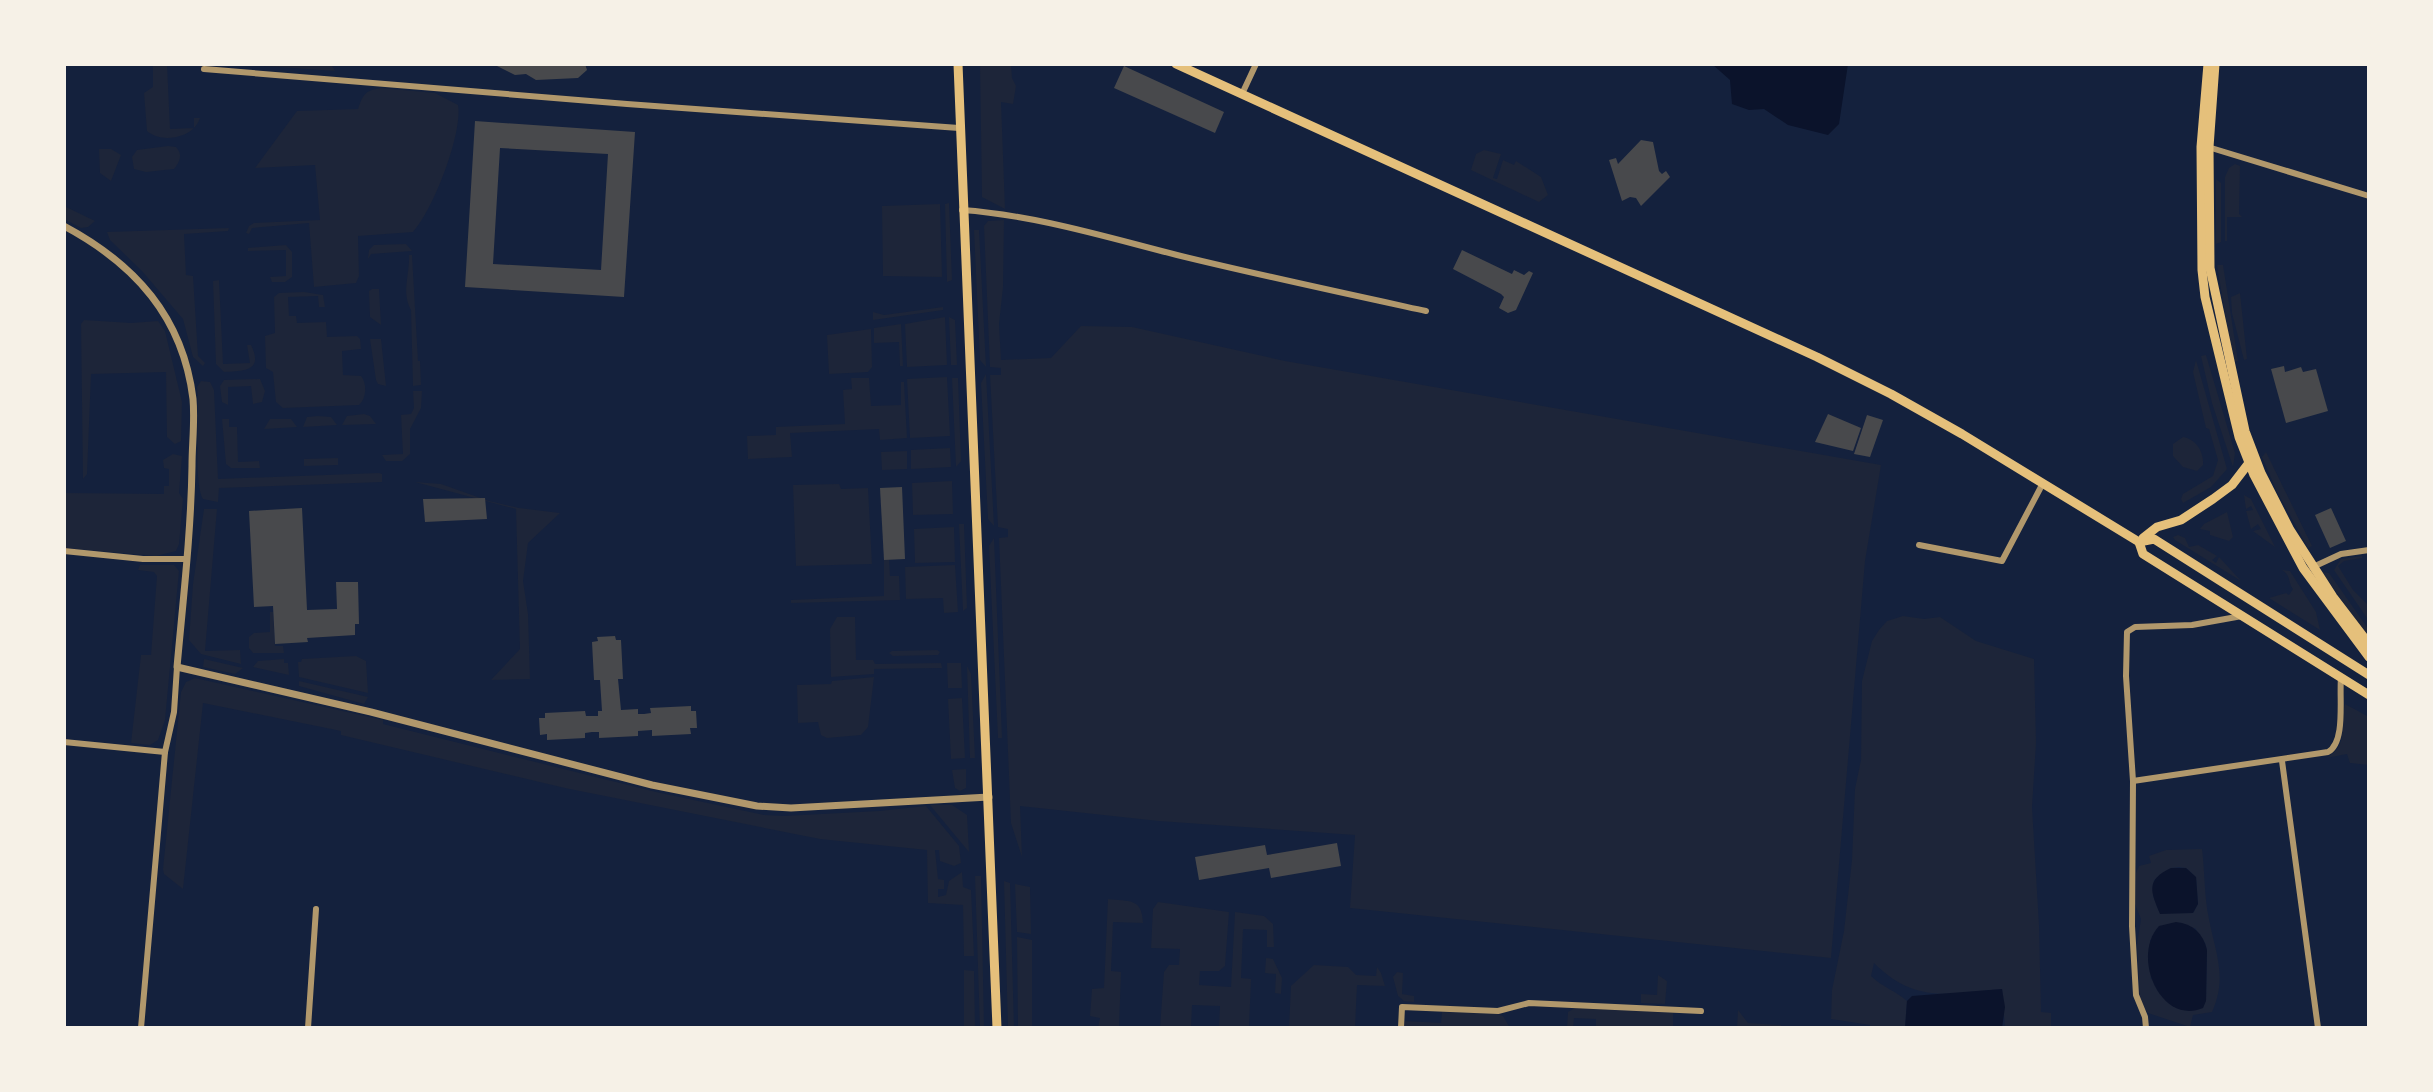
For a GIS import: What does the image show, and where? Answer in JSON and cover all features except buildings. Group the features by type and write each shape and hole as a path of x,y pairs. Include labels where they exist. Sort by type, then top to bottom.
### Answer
{"main road":[{"path":"958,64 997,1028"},
{"path":"1176,64 1817,357 1891,394 2139,542 2143,554 2369,695"},
{"path":"2208,64 2205,147 2212,280 2251,459 2303,568 2369,657"},
{"path":"2205,147 2215,64"},
{"path":"2139,542 2157,527 2181,520 2232,485 2251,459"},
{"path":"2251,459 2313,567 2369,644"},
{"path":"2139,542 2154,539 2369,675"}],"street":[{"path":"1242,94 1256,64"},
{"path":"204,69 959,128"},
{"path":"2205,147 2369,196"},
{"path":"962,210 1005,215 1098,235 1251,273 1426,311"},
{"path":"64,226 98,246 136,277 159,305 177,337 185,361 193,408 192,515 174,712 165,752 141,1028"},
{"path":"1919,545 2002,561 2043,483"},
{"path":"2313,567 2341,554 2369,550"},
{"path":"64,551 143,559 187,559"},
{"path":"2146,1028 2136,995 2132,926 2133,781 2126,639 2129,628 2192,625 2242,616"},
{"path":"177,667 371,712 652,785 757,806 791,808 989,797"},
{"path":"2133,781 2328,752 2338,744 2341,678"},
{"path":"64,742 165,752"},
{"path":"2282,761 2318,1028"},
{"path":"308,1028 316,909"},
{"path":"1401,1028 1402,1007 1498,1011 1529,1003 1701,1011"}],"shaded area":[{"path":"153,64 167,64 170,129 194,128 185,134 169,138 147,131 144,93 153,87"},
{"path":"238,64 331,64 335,71"},
{"path":"980,64 1011,64 1016,86 1013,104 1001,102 1005,209 982,197"},
{"path":"1712,64 1848,64 1839,124 1828,135 1788,125 1764,109 1749,110 1732,104 1730,80"},
{"path":"381,88 435,93 458,105 456,134 445,171 429,207 413,232 358,236 359,276 356,283 314,287 309,223 252,228 249,234 246,233 254,223 320,220 315,165 255,168 297,111 358,109 365,94"},
{"path":"176,147 180,155 174,169 146,172 134,169 132,157 137,150"},
{"path":"99,149 111,149 121,155 111,181 100,173"},
{"path":"1484,150 1501,154 1493,178 1497,179 1503,160 1514,165 1516,161 1541,177 1548,195 1539,202 1471,170 1476,154"},
{"path":"2235,164 2240,166 2239,214 2242,217 2227,217 2225,241 2225,177"},
{"path":"2216,179 2221,183 2221,242 2216,244"},
{"path":"949,203 952,280 947,282 945,204"},
{"path":"940,204 942,277 883,276 882,206"},
{"path":"64,206 95,221 81,228 64,219"},
{"path":"1004,220 999,324 1001,360 1051,358 1081,326 1132,327 1285,361 1881,465 1865,561 1831,958 1350,908 1355,835 1159,821 1020,806 1022,857 1011,823 999,538 1008,537 1008,529 998,527 990,375 1001,375 1001,368 990,367 984,226 988,221"},
{"path":"229,228 228,231 184,234 186,275 193,276 198,356 205,363 203,366 193,357 183,319 142,271 110,240 107,232"},
{"path":"974,230 979,230 986,367 980,360"},
{"path":"406,244 412,251 371,254 368,259 369,250 374,245"},
{"path":"286,245 292,252 292,277 285,282 272,282 270,277 286,276 286,250 248,251 248,248"},
{"path":"409,255 412,255 421,385 413,386 411,310 406,290"},
{"path":"2217,265 2223,265 2238,361 2233,362"},
{"path":"219,280 223,364 250,363 247,345 251,345 255,360 245,370 224,372 216,364 213,281"},
{"path":"379,289 381,325 370,317 369,291"},
{"path":"279,293 323,295 325,307 319,307 318,296 288,297 289,316 296,316 297,323 326,322 327,337 357,336 360,339 361,349 342,351 343,375 361,376 364,382 365,395 359,405 283,408 276,402 273,372 266,368 265,336 275,333 274,297"},
{"path":"2240,293 2247,359 2244,360 2231,297"},
{"path":"943,307 943,310 873,320 873,312 884,315"},
{"path":"945,317 947,365 907,367 905,324"},
{"path":"949,317 955,320 957,365 951,365"},
{"path":"84,320 158,321 165,331 182,402 181,441 175,444 167,437 166,372 91,374 87,474 83,479 81,324"},
{"path":"901,324 903,366 900,366 899,342 874,343 874,328"},
{"path":"871,329 872,367 868,372 829,374 827,335"},
{"path":"370,339 381,339 386,386 378,384 376,380"},
{"path":"2206,355 2235,453 2233,467 2212,403 2201,356"},
{"path":"2196,360 2227,469 2211,487 2183,503 2183,494 2213,476 2218,460 2209,429 2206,428 2193,372"},
{"path":"986,374 994,526 988,519 981,383"},
{"path":"947,377 950,436 910,438 907,379"},
{"path":"851,378 869,378 871,406 901,405 901,382 904,382 907,438 880,440 879,429 790,433 792,457 748,459 747,436 776,435 776,427 845,424 843,390 852,389"},
{"path":"952,378 958,378 961,461 956,467"},
{"path":"260,379 265,391 262,402 253,404 251,386 228,387 228,405 222,402 220,386 224,380"},
{"path":"201,381 210,382 214,390 218,479 379,473 382,474 382,482 219,488 218,502 203,499 197,463 197,387"},
{"path":"413,391 422,391 421,408 410,429 410,454 402,461 386,461 382,455 403,454 401,415 411,414 414,408"},
{"path":"364,414 376,424 342,425 347,416"},
{"path":"307,417 331,417 337,425 303,427"},
{"path":"222,419 229,419 229,427 237,427 238,462 259,461 260,468 231,468 226,464"},
{"path":"270,419 291,419 297,427 264,429"},
{"path":"2183,437 2192,440 2201,451 2203,465 2197,471 2183,467 2173,456 2173,444"},
{"path":"950,448 951,467 911,469 911,450"},
{"path":"907,451 907,469 882,470 881,452"},
{"path":"2266,452 2312,546 2308,548 2277,492 2262,457"},
{"path":"173,454 182,456 179,493 183,499 176,551 156,556 64,548 64,493 164,494 164,486 169,486 169,469 164,468 163,460"},
{"path":"338,458 338,465 304,466 304,459"},
{"path":"952,481 953,514 913,515 912,483"},
{"path":"415,482 441,484 519,508 560,513 528,543 523,581 528,614 530,679 491,680 520,649 516,509"},
{"path":"839,484 841,489 868,488 872,564 796,566 793,485"},
{"path":"2244,495 2251,499 2275,547 2253,531 2261,529 2258,524 2251,529 2246,511 2253,510 2251,506 2246,509"},
{"path":"204,509 217,509 205,651 240,650 241,664 201,654 189,640"},
{"path":"2227,512 2233,537 2229,541 2200,529 2204,524"},
{"path":"959,524 964,524 967,608 963,611"},
{"path":"954,527 955,562 915,563 914,529"},
{"path":"2178,535 2185,538 2189,547 2198,545 2217,556 2212,560 2216,563 2219,557 2241,581 2175,540 2173,537"},
{"path":"994,538 1002,738 998,738 989,546"},
{"path":"2362,556 2338,566 2353,590 2369,606 2369,621 2334,570 2341,559"},
{"path":"889,559 890,576 899,576 900,600 791,603 791,600 884,596 884,560"},
{"path":"140,565 174,565 179,571 165,720 158,740 150,745 131,743 141,655 151,655 157,576 154,572 138,570"},
{"path":"955,565 958,612 944,613 943,598 906,599 905,567"},
{"path":"2282,570 2290,571 2316,612 2320,630 2269,598 2286,593 2289,595 2293,589"},
{"path":"2322,572 2329,573 2369,630 2369,639"},
{"path":"270,612 273,612 275,646 283,646 284,653 253,653 249,648 249,637 254,633 270,632"},
{"path":"1903,616 1924,619 1940,617 1976,641 2034,659 2036,743 2032,807 2041,1012 2051,1013 2051,1028 2005,1028 2002,989 1949,994 1919,991 1889,976 1874,963 1871,976 1907,1001 1905,1028 1870,1028 1870,1025 1831,1019 1832,990 1844,931 1852,860 1855,789 1861,760 1862,681 1872,641 1887,621"},
{"path":"837,617 855,617 856,660 873,660 875,664 941,663 942,668 874,669 874,674 831,677 830,629"},
{"path":"892,651 940,652 938,655 893,656 889,653"},
{"path":"356,656 366,661 368,693 299,677 298,662 302,659"},
{"path":"204,659 243,668 235,674 203,667"},
{"path":"284,659 284,663 288,663 289,675 253,667 258,661"},
{"path":"947,663 961,663 962,688 948,688"},
{"path":"967,666 971,674 975,758 970,758"},
{"path":"874,677 868,727 861,735 827,738 821,735 818,722 798,723 797,685 831,684 832,681"},
{"path":"195,678 383,720 383,724 656,792 764,815 926,806 959,846 961,863 954,866 940,861 939,850 935,850 938,879 944,880 944,889 938,889 938,897 946,895 949,881 962,872 963,887 971,890 974,956 964,956 963,905 928,903 927,850 820,839 565,788 341,735 341,731 203,703 183,889 164,874 163,869 181,692 186,682"},
{"path":"299,681 368,697 364,704 299,686"},
{"path":"962,698 965,758 951,759 948,699"},
{"path":"2345,704 2369,717 2369,765 2350,763 2347,754 2326,758 2341,741"},
{"path":"966,769 966,788 960,791 955,788 952,770"},
{"path":"930,805 952,805 967,815 969,852"},
{"path":"2202,849 2207,910 2219,965 2219,987 2212,1012 2193,1015 2190,1027 2148,1013 2140,1001 2137,944 2141,919 2135,904 2136,873 2139,866 2151,863 2149,856 2166,850","holes":["2171,868 2186,868 2196,877 2198,904 2193,913 2160,913 2153,896 2154,880","2195,928 2207,950 2206,1001 2151,979 2150,940"]},
{"path":"2171,868 2186,868 2196,877 2198,904 2193,913 2160,914 2152,887 2157,877"},
{"path":"975,876 981,876 984,1028 980,1028"},
{"path":"1004,881 1010,883 1014,1028 1008,1028"},
{"path":"1015,884 1030,887 1031,934 1017,932"},
{"path":"1108,899 1133,902 1140,909 1143,923 1113,922 1111,971 1121,972 1119,1028 1098,1028 1100,1018 1090,1016 1092,989 1104,988"},
{"path":"1158,902 1229,912 1225,966 1219,971 1200,971 1199,985 1231,987 1235,912 1264,916 1273,924 1274,947 1267,947 1267,930 1243,929 1241,978 1251,979 1249,1028 1219,1028 1220,1006 1192,1005 1191,1028 1160,1028 1164,972 1169,965 1179,965 1180,949 1151,948 1153,909"},
{"path":"2176,922 2196,930 2207,950 2206,1001 2203,1008 2188,1011 2174,1007 2154,985 2149,970 2151,939 2159,926"},
{"path":"1017,937 1032,940 1032,1028 1018,1028"},
{"path":"1266,958 1273,959 1282,978 1281,994 1275,993 1276,974 1265,973"},
{"path":"1314,965 1348,967 1356,975 1376,976 1377,967 1381,973 1385,986 1357,985 1355,1028 1289,1028 1291,986"},
{"path":"964,970 974,971 975,1028 964,1028"},
{"path":"1397,972 1403,973 1402,994 1414,996 1414,1002 1404,1001 1398,996 1393,977"},
{"path":"1658,975 1667,981 1665,1004 1641,1003 1641,994 1657,995"},
{"path":"2002,989 2005,1007 2002,1028 1905,1028 1907,1001 1912,996"},
{"path":"1575,1008 1673,1013 1673,1028 1596,1028 1596,1019 1574,1018 1573,1028 1567,1028 1568,1012"},
{"path":"1738,1010 1748,1023 1781,1025 1781,1028 1737,1028"},
{"path":"1442,1012 1497,1014 1503,1016 1510,1028 1404,1028 1405,1021 1441,1023"}]}
